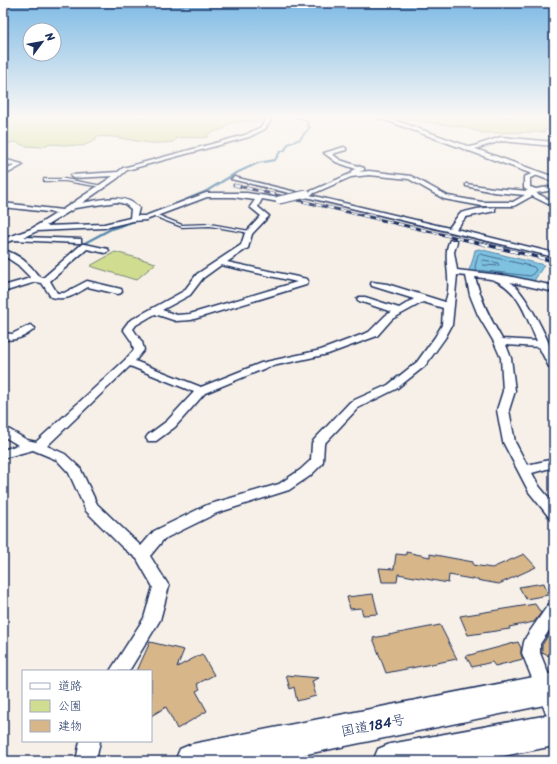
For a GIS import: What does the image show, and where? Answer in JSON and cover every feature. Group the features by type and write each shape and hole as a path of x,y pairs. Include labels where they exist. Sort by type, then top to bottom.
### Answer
{"highway":[{"name":"国道184号","path":"192,761 551,696"},
{"path":"390,761 554,730"}],"street":[{"path":"3,241 13,239 36,229 130,167 184,153"},
{"path":"328,153 327,153 338,161 362,169 351,174 352,175"},
{"path":"478,153 554,180"},
{"path":"3,174 20,165 4,157"},
{"path":"36,229 104,226 138,219 154,215 206,194 247,195 279,200 307,194 352,175 369,173 411,178 446,198 463,201 514,204 533,192"},
{"path":"73,176 120,174"},
{"path":"536,174 527,177 526,188 554,205"},
{"path":"234,179 554,255"},
{"path":"452,231 463,215 477,211 520,207 527,199 484,194 465,187 533,192 554,188"},
{"path":"3,454 34,447 129,362 140,350 137,342 128,329 132,323 188,293 200,276 245,246 245,242 250,232 265,216 254,207 259,199 233,195"},
{"path":"71,206 118,200 127,202 135,208 138,219"},
{"path":"3,205 63,212"},
{"path":"13,239 78,241"},
{"path":"142,555 159,536 192,519 212,509 284,487 305,473 317,461 318,444 354,405 392,387 421,364 440,338 447,325 448,306 452,299 453,272 450,252 453,242"},
{"path":"4,287 40,280 85,246 105,251"},
{"path":"3,252 15,257 54,295 66,296 87,284 118,291"},
{"path":"155,311 176,318 192,317 303,283 304,281 221,263"},
{"path":"453,272 508,278 554,289"},
{"path":"470,275 475,295 483,316 499,342 506,358 508,391 503,410 509,442 534,489 554,513"},
{"path":"495,277 512,287 523,301 554,367"},
{"path":"375,284 448,306"},
{"path":"362,298 399,311"},
{"path":"152,438 172,424 200,391 265,365 324,352 373,334 389,317 421,299"},
{"path":"3,336 17,336 30,328"},
{"path":"499,342 543,344"},
{"path":"129,362 200,391"},
{"path":"3,430 23,443 61,457 75,471 91,507 127,544 142,555 161,586 152,620 121,670"},
{"path":"523,470 554,463"},
{"path":"551,696 531,653 532,642 554,610"},
{"path":"86,761 90,742"}],"lane":[{"path":"44,180 65,180 101,186"},
{"path":"154,215 182,226 210,225 250,232"}],"green space":[{"path":"115,252 156,263 136,280 90,266"}],"water":[{"path":"479,249 544,265 534,281 468,273 475,250"}],"building":[{"path":"406,552 430,557 430,554 473,562 473,565 492,568 524,554 536,567 499,584 449,575 448,583 398,574 397,582 382,582 379,568 394,569 396,554 406,555"},
{"path":"544,583 548,595 526,599 519,587"},
{"path":"373,594 378,614 363,615 361,608 350,609 347,597"},
{"path":"535,604 541,613 534,622 509,627 510,629 468,635 460,616"},
{"path":"440,625 457,659 386,673 373,638"},
{"path":"554,626 554,652 551,652 548,656 545,653 542,654 542,645"},
{"path":"150,642 184,650 177,667 202,654 214,675 197,684 200,689 196,691 207,711 177,729 166,707 152,715 152,670 137,670"},
{"path":"518,642 523,659 495,666 492,662 472,667 466,656"},
{"path":"286,675 319,678 312,681 316,696 297,701 294,687 290,689"}],"waterway":[{"path":"235,173 258,163 275,160 280,153"},
{"path":"152,214 205,192 235,173"},
{"path":"81,245 111,229 137,220"}],"tunnel":[{"path":"451,231 453,242"}],"railway":[{"path":"234,185 487,245"},
{"path":"483,244 554,261"}]}
